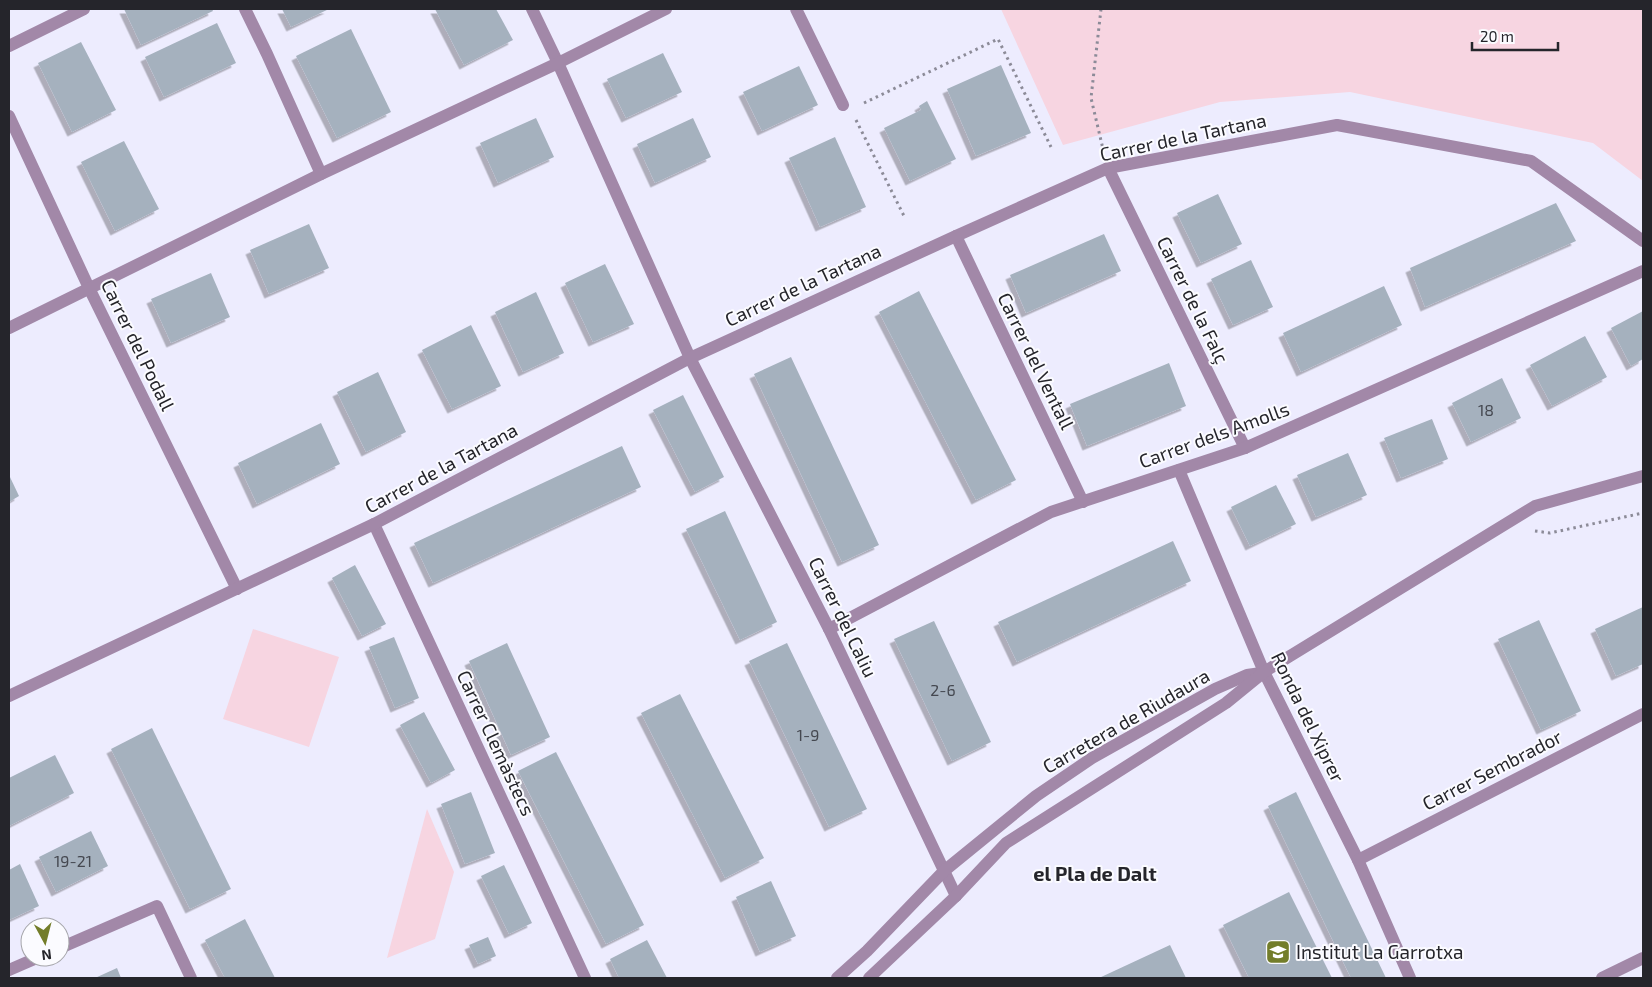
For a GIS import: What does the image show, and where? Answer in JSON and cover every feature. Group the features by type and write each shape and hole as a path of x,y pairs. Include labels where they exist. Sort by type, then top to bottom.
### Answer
{"street":[{"path":"9,46 84,9"},
{"path":"245,9 321,174"},
{"name":"Carrer del Caliu","path":"532,9 690,358 829,629 956,896"},
{"path":"9,328 321,174 558,63 666,9"},
{"path":"796,9 842,105"},
{"name":"Carrer del Podall","path":"9,116 89,288 237,589"},
{"name":"Carrer de la Tartana","path":"9,695 374,524 690,358 1108,168 1337,125 1531,161 1643,241"},
{"name":"Carrer de la Falç","path":"1108,168 1245,448"},
{"name":"Carrer del Ventall","path":"956,236 1083,502"},
{"name":"Carrer dels Amolls","path":"829,629 1051,512 1245,448 1643,271"},
{"name":"Ronda del Xiprer","path":"1179,470 1264,672 1358,860 1410,978"},
{"name":"Carretera de Riudaura","path":"869,978 956,896 1006,843 1226,703 1264,672 1535,506 1643,476"},
{"name":"Carrer Clemàstecs","path":"374,524 585,978"},
{"name":"Carretera de Riudaura","path":"837,978 868,951 944,871 1036,796 1092,758 1215,689 1247,675 1264,672"},
{"name":"Carrer Sembrador","path":"1358,860 1643,714"},
{"path":"70,944 157,906 191,978"},
{"path":"1602,978 1643,958"}],"path":[{"path":"1101,9 1091,98 1108,168"},
{"path":"860,105 998,39 1051,147"},
{"path":"855,118 904,218"},
{"path":"1530,530 1550,533 1643,513"}],"shaded area":[{"path":"1001,9 1643,9 1643,181 1593,143 1350,92 1220,102 1063,145"},
{"path":"253,629 339,657 309,747 223,719"},
{"path":"427,809 454,872 435,939 387,958"}],"building":[{"path":"124,9 212,9 213,11 141,45"},
{"path":"282,9 329,9 291,27"},
{"path":"435,9 496,9 513,40 464,65"},
{"path":"217,23 236,63 164,97 145,57"},
{"path":"351,29 391,112 337,138 296,56"},
{"path":"81,42 116,110 72,132 38,63"},
{"path":"663,53 682,92 626,118 607,79"},
{"path":"1001,65 1031,133 976,156 947,89"},
{"path":"799,66 818,105 762,131 743,92"},
{"path":"927,101 956,159 910,181 884,128 921,110 919,106"},
{"path":"536,118 554,157 498,183 480,143"},
{"path":"693,118 711,157 655,183 637,144"},
{"path":"835,137 866,207 820,227 789,158"},
{"path":"124,141 159,209 115,231 81,162"},
{"path":"1218,194 1242,244 1201,263 1177,213"},
{"path":"1556,203 1576,241 1425,307 1410,268"},
{"path":"309,224 329,268 269,294 250,250"},
{"path":"1104,234 1121,271 1026,313 1010,275"},
{"path":"1251,260 1273,307 1233,325 1211,279"},
{"path":"605,264 634,324 593,342 565,283"},
{"path":"211,273 230,317 171,343 151,299"},
{"path":"1384,286 1402,325 1301,372 1283,333"},
{"path":"919,291 1016,480 976,500 879,312"},
{"path":"536,292 564,353 523,372 495,312"},
{"path":"1643,311 1643,359 1631,366 1611,328"},
{"path":"471,325 501,386 452,409 422,350"},
{"path":"1585,336 1607,377 1552,406 1530,365"},
{"path":"791,357 879,545 842,562 754,374"},
{"path":"1169,363 1186,406 1087,446 1070,404"},
{"path":"378,372 406,432 366,452 337,392"},
{"path":"1502,378 1521,418 1471,442 1452,403"},
{"path":"683,395 724,477 695,492 653,410"},
{"path":"1432,419 1448,459 1401,478 1384,438"},
{"path":"321,423 340,464 257,504 238,463"},
{"path":"622,446 641,487 433,583 414,543"},
{"path":"1348,453 1367,495 1316,517 1297,475"},
{"path":"9,475 19,496 9,502"},
{"path":"1276,485 1296,524 1250,546 1231,507"},
{"path":"725,511 777,622 740,640 686,529"},
{"path":"1173,541 1191,581 1017,662 998,622"},
{"path":"355,565 386,624 362,636 332,578"},
{"path":"1643,607 1643,664 1616,676 1595,629"},
{"path":"1539,620 1581,711 1541,730 1498,639"},
{"path":"934,621 991,742 952,761 894,639"},
{"path":"394,637 419,698 395,708 369,647"},
{"path":"507,643 550,737 511,755 469,661"},
{"path":"787,643 867,809 829,827 749,661"},
{"path":"680,694 764,858 725,878 641,713"},
{"path":"424,712 455,770 431,783 400,725"},
{"path":"152,728 231,889 190,909 111,749"},
{"path":"556,752 644,925 606,944 518,771"},
{"path":"55,755 74,793 9,826 9,778"},
{"path":"471,792 495,853 465,864 441,804"},
{"path":"1296,792 1386,978 1351,978 1268,806"},
{"path":"91,831 108,866 56,892 39,857"},
{"path":"20,864 39,906 9,920 9,870"},
{"path":"504,865 532,923 509,934 481,876"},
{"path":"771,881 796,936 760,952 736,897"},
{"name":"Institut La Garrotxa","path":"1289,892 1332,978 1249,978 1223,925"},
{"path":"245,919 275,978 225,978 205,940"},
{"path":"488,937 496,956 478,964 469,945"},
{"path":"647,940 667,978 619,978 610,959"},
{"path":"1170,945 1186,978 1099,978"},
{"path":"117,968 121,978 95,978"}],"place":[{"name":"Institut La Garrotxa","path":"1278,952"}],"district":[{"name":"el Pla de Dalt","path":"1095,874"}]}
